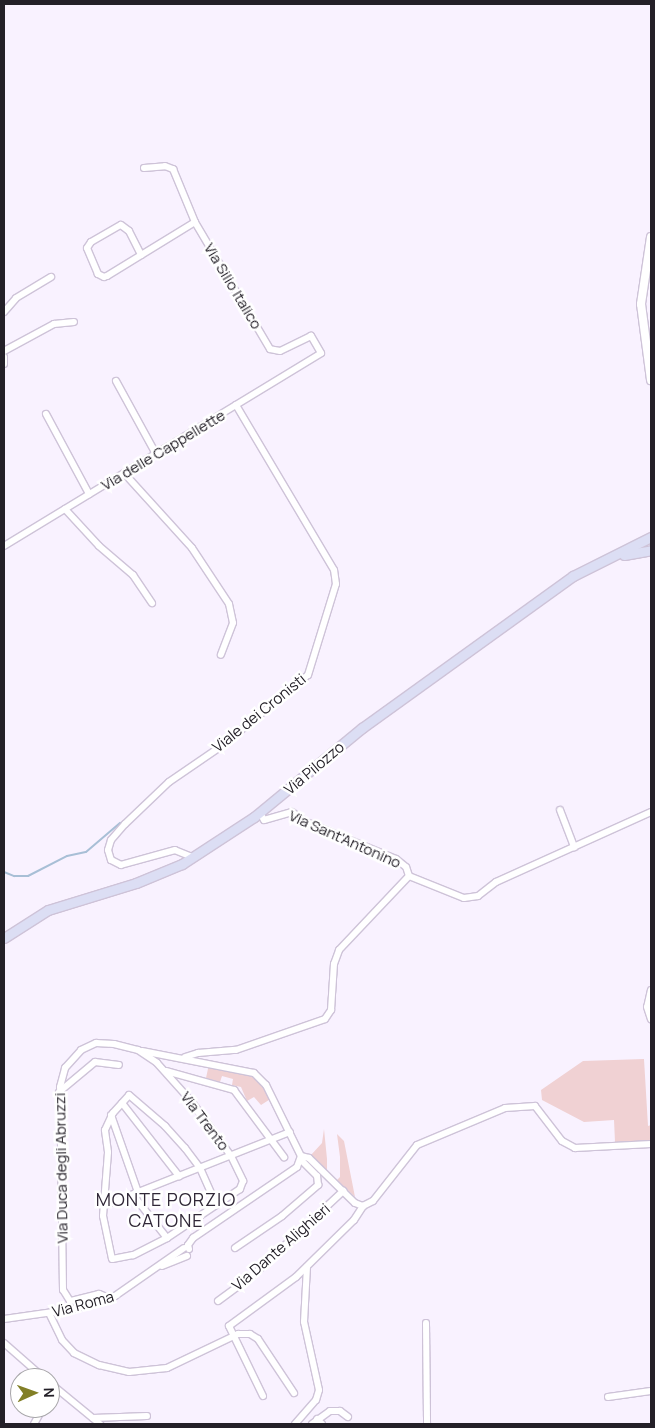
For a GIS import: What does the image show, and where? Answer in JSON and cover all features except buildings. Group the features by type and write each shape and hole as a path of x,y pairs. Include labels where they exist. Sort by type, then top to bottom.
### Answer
{"main road":[{"name":"Via Pilozzo","path":"4,938 48,910 159,875 192,857 260,814 362,728 573,576 604,558 651,537"},
{"name":"Via Pilozzo","path":"604,558 651,550"}],"street":[{"path":"141,255 129,231 121,226 92,242 87,248 102,277 141,255 196,222 173,169 165,166 144,168"},
{"name":"Via Silio Italico","path":"196,222 270,349 280,352 311,336 321,353"},
{"path":"651,237 641,304 651,380"},
{"path":"4,312 16,298 51,277"},
{"path":"4,351 54,324 74,322"},
{"name":"Via delle Cappellette","path":"4,546 321,353"},
{"path":"4,357 4,364"},
{"path":"116,381 156,454"},
{"name":"Viale dei Cronisti","path":"192,857 175,850 121,865 111,860 108,848 125,824 169,782 223,745 308,675 336,584 334,570 236,405"},
{"path":"46,414 89,494"},
{"path":"124,473 198,556 229,604 233,623 220,655"},
{"path":"65,509 99,546 133,575 152,603"},
{"path":"560,810 574,847"},
{"name":"Via Sant'Antonino","path":"185,1057 198,1053 240,1049 325,1019 331,1010 334,964 339,951 409,876 404,866 396,859 302,820 290,811 264,820 260,814"},
{"path":"409,876 464,898 478,896 496,882 651,812"},
{"path":"651,990 647,1007 651,1019"},
{"name":"Via Duca degli Abruzzi","path":"109,1298 99,1294 70,1301 64,1295 59,1092 65,1068 86,1047 108,1043 138,1050 157,1063"},
{"path":"138,1050 185,1057 256,1074 266,1085 301,1158 317,1176 318,1185 282,1216 235,1248"},
{"path":"59,1092 95,1062 119,1065"},
{"name":"Via Trento","path":"157,1063 165,1070 231,1156 243,1185 216,1204"},
{"path":"165,1070 234,1090 284,1157"},
{"path":"129,1095 165,1126 200,1168 216,1204 167,1238 133,1254 113,1260 106,1241 103,1206 108,1152 105,1130 111,1115 122,1103 129,1095"},
{"path":"122,1103 179,1176"},
{"path":"263,1396 229,1326 307,1267 363,1206 373,1201 417,1145 505,1108 535,1106 562,1141 575,1148 651,1144"},
{"path":"111,1115 136,1194 145,1211 167,1238"},
{"path":"103,1206 290,1132"},
{"path":"301,1158 310,1158 343,1191 363,1206"},
{"name":"Via Roma","path":"4,1319 49,1313 109,1298 126,1291 154,1269 187,1251 188,1245 193,1238 297,1167 301,1158"},
{"name":"Via Dante Alighieri","path":"218,1301 249,1279 343,1191"},
{"path":"295,1424 316,1400 318,1390 304,1322 307,1267"},
{"path":"49,1313 62,1340 74,1353 104,1366 129,1372 154,1371 173,1366 246,1332 256,1337 294,1394"},
{"path":"426,1323 427,1424"},
{"path":"4,1343 33,1368"},
{"path":"60,1391 100,1424"},
{"path":"608,1397 651,1391"},
{"path":"314,1422 324,1413 335,1410 348,1417"},
{"path":"93,1418 147,1416"},
{"path":"314,1422 322,1424"}],"shaded area":[{"path":"644,1059 648,1126 651,1125 651,1139 648,1141 615,1142 614,1120 584,1122 542,1100 541,1090 583,1061"},
{"path":"209,1064 253,1073 272,1098 261,1105 254,1097 247,1101 241,1087 232,1085 233,1079 222,1076 220,1082 206,1078"},
{"path":"324,1129 327,1171 311,1155 322,1143"},
{"path":"337,1134 344,1141 355,1197 337,1180 340,1177 340,1157"}],"waterway":[{"path":"4,872 14,876 28,876 67,856 86,852 120,823"}],"district":[{"name":"MONTE PORZIO CATONE","path":"166,1210"}]}
